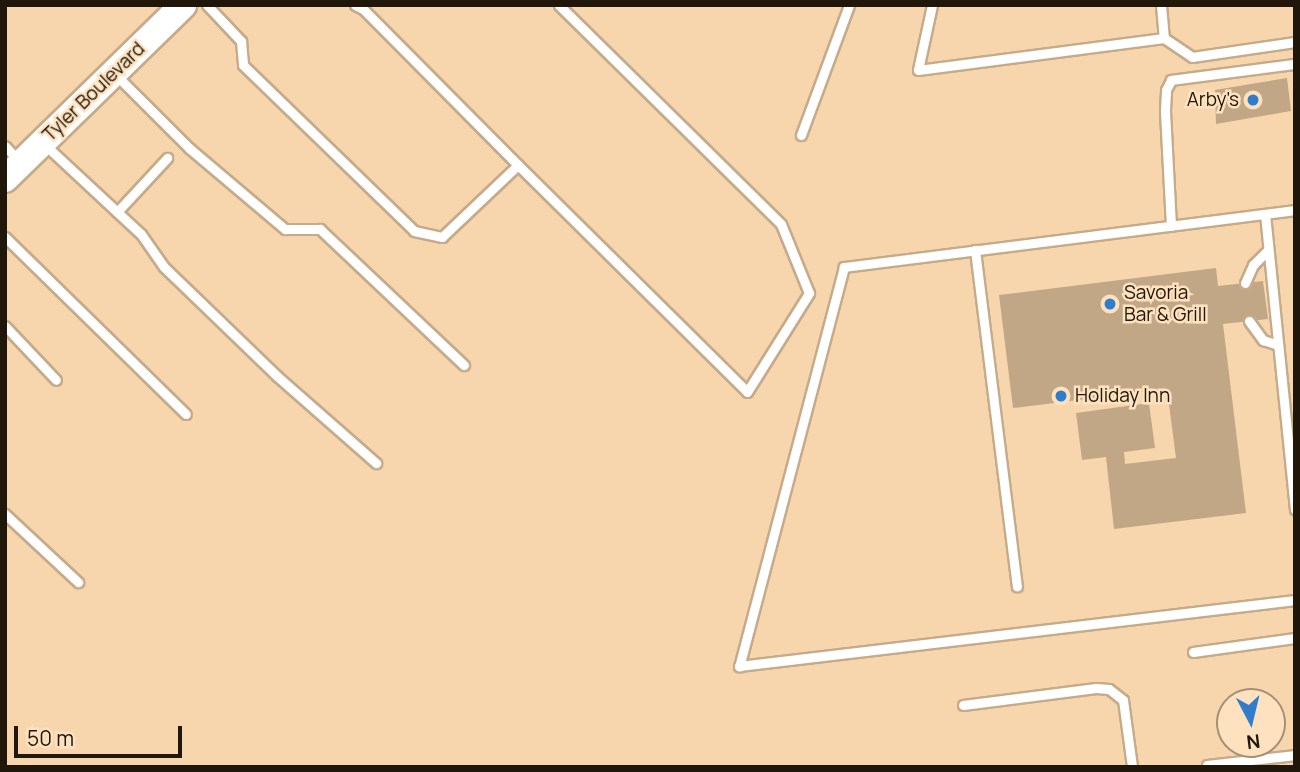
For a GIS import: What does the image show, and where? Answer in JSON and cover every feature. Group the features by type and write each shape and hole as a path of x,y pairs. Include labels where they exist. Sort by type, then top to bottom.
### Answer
{"street":[{"name":"Tyler Boulevard","path":"11,163 43,142 183,5"}],"lane":[{"path":"207,5 241,41 243,65 414,231 442,237 518,165"},
{"path":"355,5 363,9 747,392 809,293 781,224 559,5"},
{"path":"801,135 849,5"},
{"path":"932,5 918,69 1164,38 1192,57 1295,43"},
{"path":"1161,5 1164,38"},
{"path":"1171,226 1165,110 1166,90 1171,80 1295,64"},
{"path":"114,73 188,148 285,229 320,229 464,365"},
{"path":"43,142 141,234 164,267 277,376 376,463"},
{"path":"117,212 167,159"},
{"path":"1295,210 844,267 739,666 1295,600"},
{"path":"1265,214 1282,385 1291,433 1295,509"},
{"path":"5,237 186,414"},
{"path":"975,250 1017,586"},
{"path":"1245,283 1253,265 1268,250"},
{"path":"1249,321 1263,340 1278,345"},
{"path":"5,326 56,380"},
{"path":"1282,385 1295,383"},
{"path":"5,514 78,582"},
{"path":"1194,652 1295,638"},
{"path":"963,705 1096,688 1109,690 1123,700 1132,767"},
{"path":"1207,765 1295,755"}],"shaded area":[{"path":"5,5 1295,5 1295,767 5,767"}],"building":[{"name":"Arby's","path":"1287,78 1291,111 1216,124 1215,90"},
{"name":"Holiday Inn","path":"1216,268 1218,286 1263,281 1268,319 1223,324 1246,513 1114,529 1106,457 1082,460 1076,413 1149,403 1155,448 1124,452 1125,464 1176,458 1167,389 1013,408 999,295"}],"place":[{"name":"Arby's","path":"1253,100"},
{"name":"Savoria Bar & Grill","path":"1110,304"},
{"name":"Holiday Inn","path":"1061,396"}]}
